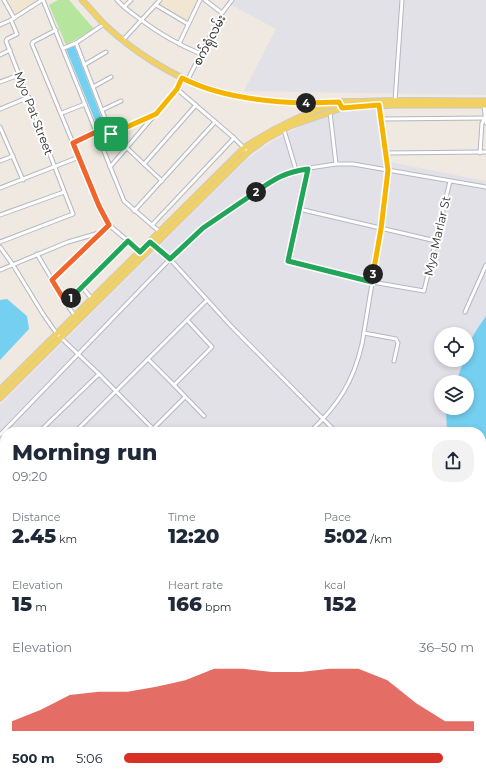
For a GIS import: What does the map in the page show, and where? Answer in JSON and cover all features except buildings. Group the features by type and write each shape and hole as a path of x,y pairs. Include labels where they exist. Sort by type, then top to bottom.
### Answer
{"main road":[{"path":"82,0 104,24 144,55 187,81 235,95 259,100 295,102 485,103"},
{"path":"246,150 300,120 342,108 395,101 485,103"},
{"path":"340,102 342,108"},
{"path":"0,398 59,336 246,150 264,135 340,102"},
{"path":"0,390 59,336 75,316 140,252 152,244"}],"street":[{"path":"0,55 10,50 6,40 17,34 4,0"},
{"path":"0,24 12,19 43,0 64,48 124,202 161,234"},
{"path":"117,0 153,29 179,44 201,54"},
{"path":"124,7 130,0"},
{"path":"123,40 160,0"},
{"path":"179,44 200,0"},
{"path":"205,0 222,13"},
{"name":"စက်ရုံလမ်း","path":"187,81 222,13 232,0"},
{"path":"395,101 402,0"},
{"path":"156,5 188,24"},
{"path":"64,48 76,43 104,24"},
{"path":"56,30 32,43 99,206 109,225 140,252"},
{"path":"76,43 111,134"},
{"name":"Myo Pat Street","path":"0,242 73,214 10,50"},
{"path":"84,65 106,52"},
{"path":"0,82 19,75"},
{"path":"93,87 111,77"},
{"path":"110,167 177,89 182,78"},
{"path":"177,89 246,150"},
{"path":"0,109 29,98"},
{"path":"102,110 121,101"},
{"path":"315,427 324,419 342,396 350,381 360,355 381,229 388,170 379,103"},
{"path":"485,103 486,123"},
{"path":"62,113 85,104"},
{"path":"144,164 196,105"},
{"path":"330,112 336,164"},
{"path":"99,139 156,114"},
{"path":"382,119 485,118"},
{"path":"480,152 482,123 485,118"},
{"path":"134,211 215,122"},
{"path":"0,127 2,135 23,180"},
{"path":"284,130 296,170"},
{"path":"73,143 96,132"},
{"path":"152,225 234,138"},
{"path":"127,148 162,180"},
{"path":"386,153 486,152"},
{"path":"0,161 13,156"},
{"path":"0,188 79,157"},
{"path":"8,427 170,259 203,228 277,177 296,170 336,164 353,164 486,186"},
{"path":"308,169 288,261 372,282"},
{"name":"Mya Marlar St","path":"372,282 424,291 450,180"},
{"path":"0,215 64,192"},
{"path":"299,209 436,241"},
{"path":"52,280 109,225"},
{"path":"0,270 37,254 99,233"},
{"path":"66,303 128,241"},
{"path":"152,244 170,259 230,325 331,427"},
{"path":"0,247 59,336 78,353 151,427"},
{"path":"37,254 75,316"},
{"path":"465,312 486,265"},
{"path":"82,287 92,299"},
{"path":"80,427 207,300"},
{"path":"174,385 212,347 187,320"},
{"path":"364,333 396,339 398,343 394,361"},
{"path":"148,359 204,416"},
{"path":"44,427 99,374"},
{"path":"155,427 185,397"}],"shaded area":[{"path":"6,0 38,0 14,17"},
{"path":"163,0 197,0 187,21 159,5"},
{"path":"235,0 486,0 486,95 244,91 276,29 231,5"},
{"path":"382,107 390,162 486,181 486,316 474,334 474,327 434,327 434,367 461,367 459,375 434,375 434,415 446,415 447,427 0,427 0,405 247,159 273,141 303,125 341,112"}],"green space":[{"path":"58,0 69,0 94,29 66,45 49,5"}],"water":[{"path":"74,45 107,132 101,135 66,49"},
{"path":"7,299 27,316 29,329 0,360 0,300"},
{"path":"486,316 486,427 447,427 446,415 474,415 474,375 459,375 461,367 474,367 474,335"}],"route":[{"path":"182,78 217,91 259,100 339,102 342,108 379,105 388,170 381,229 372,282 288,262 287,260 308,169 296,170 277,177 203,228 170,259 150,242 140,252 128,241 66,303 52,280 109,225 99,206 73,143 96,132 99,139 111,134 156,114 177,89 182,78"}]}
